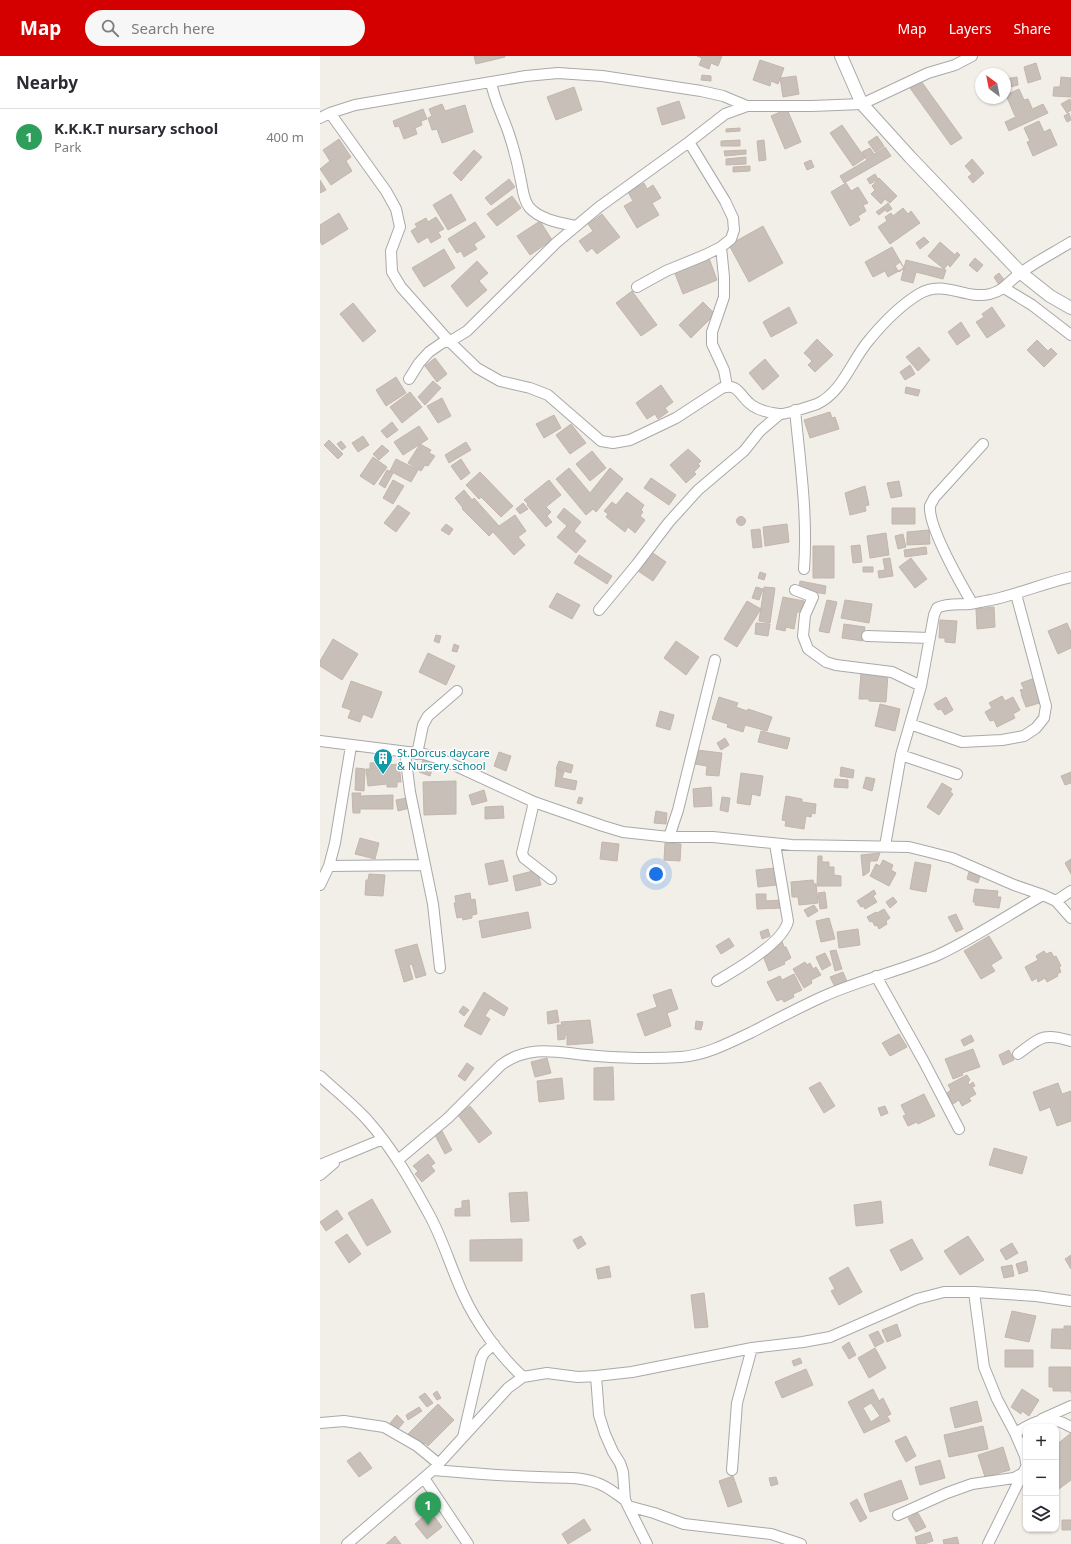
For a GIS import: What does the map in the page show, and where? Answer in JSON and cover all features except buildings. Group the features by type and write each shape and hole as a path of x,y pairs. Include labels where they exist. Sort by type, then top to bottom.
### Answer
{"street":[{"path":"841,56 862,104 910,157 1021,273 1050,296 1071,308"},
{"path":"409,379 419,363 429,352 442,343 454,339 467,331 576,226 725,114 747,106 862,104 928,74 955,66 972,56"},
{"path":"320,118 330,113 355,105 526,76 558,74 602,76 701,91 724,96 747,106"},
{"path":"491,82 494,96 509,134 521,181 523,197 529,207 539,215 557,222 576,226"},
{"path":"330,113 386,191 396,209 400,227 392,251 392,272 401,287 449,341 476,368 500,381 530,388 548,395 601,441 613,442 630,440 676,418 722,388 728,386 734,387 753,406 780,414"},
{"path":"637,287 666,271 721,247 731,239 734,230 733,218 725,202 688,142"},
{"path":"599,610 669,522 698,490 744,451 760,431 780,414 816,404 836,389 870,339 903,306 920,294 937,288 953,290 976,296 990,294 1004,288 1021,273 1071,242"},
{"path":"721,247 724,296 712,332 712,344 724,370 728,386"},
{"path":"1004,288 1032,305 1071,335"},
{"path":"795,410 802,478 805,547 804,569"},
{"path":"972,604 944,550 930,511 930,505 934,498 984,444"},
{"path":"885,846 901,755 921,686 934,615 937,608 945,605 972,604 1016,594 1052,581 1071,577"},
{"path":"795,590 813,597 805,615 803,636 808,649 826,662 836,665 892,672 921,686"},
{"path":"910,724 962,742 1002,740 1024,736 1036,728 1044,718 1046,706 1016,594"},
{"path":"867,636 930,638"},
{"path":"670,837 715,660"},
{"path":"417,754 423,725 428,716 457,691"},
{"path":"320,742 424,754 443,760 534,802 624,832 670,837 713,836 775,844 909,847 941,855 1014,885 1043,895 1056,901 1071,918"},
{"path":"320,885 329,866 335,843 351,746"},
{"path":"405,753 410,792 433,904 440,968"},
{"path":"901,755 958,774"},
{"path":"534,802 522,853 524,858 551,879"},
{"path":"717,981 739,968 778,939 787,928 788,921 775,844"},
{"path":"329,866 367,867 425,865"},
{"path":"1056,901 1071,891"},
{"path":"398,1160 448,1118 501,1065 511,1058 542,1050 596,1056 647,1057 682,1057 705,1053 824,996 876,976 912,965 958,945 1043,895"},
{"path":"876,976 959,1129"},
{"path":"1018,1054 1044,1036 1052,1036 1071,1041"},
{"path":"320,1076 368,1121 383,1138 398,1160 431,1218 470,1308 494,1344 512,1367 523,1377"},
{"path":"320,1166 383,1138"},
{"path":"320,1175 340,1158"},
{"path":"347,1544 436,1467 508,1388 523,1377 547,1373 578,1377 632,1372 752,1348 830,1337 917,1299 944,1292 974,1292 1036,1296 1071,1301"},
{"path":"974,1292 984,1367 997,1399 1015,1433 1025,1456 1025,1460"},
{"path":"463,1437 481,1359 484,1353 494,1344"},
{"path":"732,1470 738,1403 752,1348"},
{"path":"596,1376 599,1415 605,1434 623,1472 627,1503 647,1544"},
{"path":"1015,1433 1071,1406"},
{"path":"1042,1419 1064,1423 1071,1427"},
{"path":"320,1423 344,1421 384,1427 417,1446 436,1467 540,1477 560,1477 596,1482 610,1489 627,1503 684,1524 771,1534 801,1544"},
{"path":"898,1515 947,1493 972,1484 1014,1478 1023,1470"},
{"path":"988,1544 1023,1472"},
{"path":"424,1478 468,1544"}],"place":[{"name":"St.Dorcus daycare & Nursery school","path":"383,775"},
{"name":"K.K.K.T nursary school","path":"428,1525"}]}
